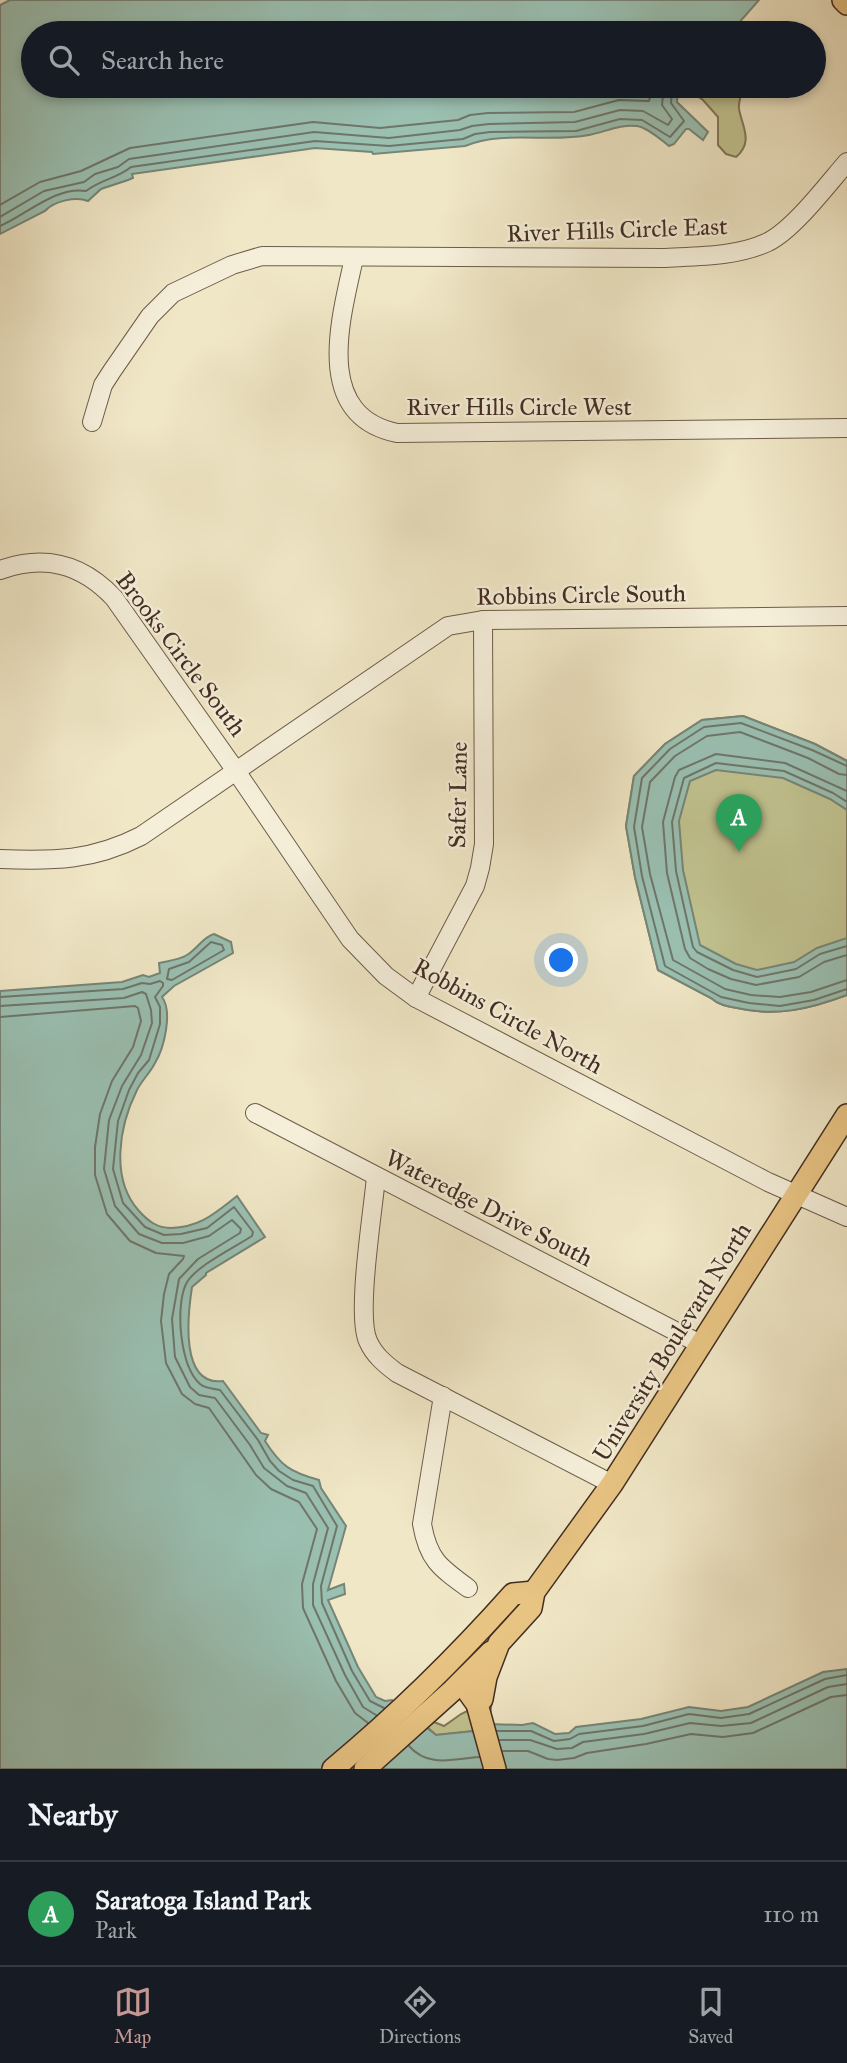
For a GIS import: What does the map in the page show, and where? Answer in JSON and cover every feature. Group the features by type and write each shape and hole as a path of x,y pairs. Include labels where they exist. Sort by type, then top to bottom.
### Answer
{"main road":[{"path":"843,0 847,4"},
{"name":"University Boulevard North","path":"477,1704 482,1699 486,1677 499,1643 531,1608 534,1592 612,1484 847,1115"},
{"path":"365,1769 513,1594 534,1592"},
{"path":"477,1635 466,1678 469,1696 477,1704 495,1769"},
{"path":"334,1769 466,1678 499,1643"}],"street":[{"name":"River Hills Circle East","path":"92,422 103,385 150,316 173,293 232,265 262,256 662,258 725,254 769,241 790,226 847,162"},
{"name":"River Hills Circle West","path":"354,258 339,328 340,377 343,392 351,406 360,417 383,430 397,433 847,428"},
{"name":"Brooks Circle South","path":"0,570 21,563 63,565 85,573 101,584 114,598 236,771"},
{"name":"Robbins Circle South","path":"0,859 92,855 116,849 141,836 448,626 483,620 847,616"},
{"name":"Safer Lane","path":"416,998 475,886 481,868 484,844 483,620"},
{"name":"Robbins Circle North","path":"236,771 350,939 386,976 416,998 768,1182 847,1217"},
{"name":"Wateredge Drive South","path":"255,1113 702,1345"},
{"path":"376,1177 362,1313 367,1341 378,1358 443,1396 612,1484"},
{"path":"443,1396 422,1524 432,1559 468,1588"}],"green space":[{"path":"700,98 741,98 739,106 746,140 736,157 726,154 718,145 718,117"},
{"path":"743,716 815,744 847,761 847,995 806,1008 765,1012 726,1006 658,970 635,877 626,826 634,776 665,744 702,720"},
{"path":"492,1699 489,1724 474,1731 436,1735 427,1727 434,1722 444,1726 461,1714"}],"water":[{"path":"10,0 759,0 741,21 21,21 21,98 677,98 677,102 708,132 703,140 686,129 674,144 669,146 645,129 631,126 574,137 495,139 465,146 373,154 315,148 132,174 133,178 101,189 88,201 71,199 59,202 0,234 0,5"},
{"path":"743,716 815,744 847,761 847,810 830,799 783,778 716,770 690,781 679,821 683,870 700,945 736,964 757,970 794,962 817,948 847,938 847,995 806,1008 765,1012 726,1006 658,970 635,877 626,826 634,776 665,744 702,720"},
{"path":"214,934 231,942 233,953 174,986 162,997 167,1012 164,1039 155,1063 139,1086 131,1104 122,1136 120,1152 124,1184 142,1215 166,1228 199,1222 237,1196 265,1237 206,1273 192,1287 188,1330 193,1361 199,1372 209,1380 223,1381 261,1433 268,1435 265,1441 281,1462 293,1471 319,1480 321,1488 346,1526 328,1590 344,1584 345,1594 328,1600 358,1667 376,1697 385,1701 392,1700 436,1735 474,1731 489,1724 533,1723 555,1734 569,1733 576,1727 641,1719 689,1707 721,1711 748,1707 823,1672 847,1669 847,1769 0,1769 0,991 122,982 143,975 149,977 160,973 159,963 184,957"}],"place":[{"name":"Saratoga Island Park","path":"739,852"}]}
